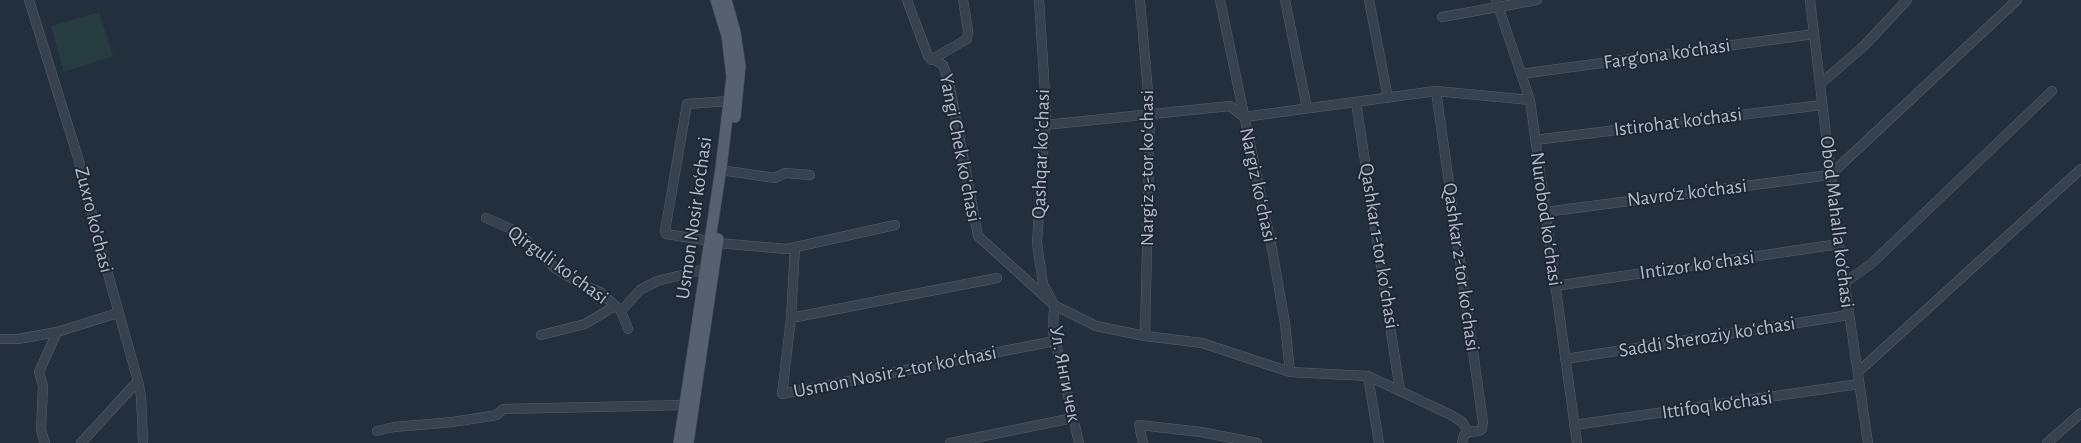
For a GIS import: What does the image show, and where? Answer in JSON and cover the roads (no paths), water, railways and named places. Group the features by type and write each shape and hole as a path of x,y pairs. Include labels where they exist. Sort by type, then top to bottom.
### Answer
{"main road":[{"name":"Usmon Nosir ko‘chasi","path":"688,443 718,209 732,77 726,36 716,0"},
{"name":"Usmon Nosir ko‘chasi","path":"718,209 727,171 740,82 740,66 735,32 726,0"},
{"name":"Usmon Nosir ko‘chasi","path":"680,443 706,269 714,242"}],"street":[{"name":"Zuxro ko'chasi","path":"29,0 79,161 118,313 138,381 141,396 143,443"},
{"name":"Yangi Chek koʻchasi","path":"907,0 924,49 931,60 943,65 949,82 978,236 1054,305 1096,326 1145,336 1202,343 1290,372 1368,376"},
{"path":"931,60 967,40 968,30 963,0"},
{"name":"Qashqar koʻchasi","path":"1038,0 1046,108 1037,243 1043,284 1054,305"},
{"name":"Nargiz 3-tor koʻchasi","path":"1140,0 1150,115 1145,336"},
{"name":"Nargiz koʻchasi","path":"1220,0 1272,249 1285,323 1290,372"},
{"path":"1285,0 1307,108"},
{"path":"1369,0 1388,98"},
{"path":"1442,17 1497,3 1537,0"},
{"name":"Obod Mahalla ko‘chasi","path":"1810,0 1844,283 1868,443"},
{"path":"1820,84 1864,46 1907,0"},
{"path":"1830,175 2017,0"},
{"name":"Nurobod koʻchasi","path":"1497,3 1530,100 1577,443"},
{"name":"Farg‘ona ko‘chasi","path":"1520,74 1814,34"},
{"path":"1045,126 1230,106 1244,117 1436,91 1530,100"},
{"name":"Qashkar 2-tor koʼchasi","path":"1436,91 1483,422 1479,431 1469,432"},
{"path":"1844,283 1871,264 2052,92"},
{"path":"729,101 687,104 666,234 714,242 787,249 896,225"},
{"name":"Qashkar 1-tor koʼchasi","path":"1356,102 1400,391"},
{"name":"Istirohat ko‘chasi","path":"1535,140 1822,104"},
{"path":"1858,372 2081,169"},
{"path":"727,171 775,178 785,173 810,175"},
{"name":"Navro‘z ko‘chasi","path":"1545,212 1830,175"},
{"name":"Qirguli koʻchasi","path":"486,218 516,231 555,268 582,285 600,292 618,309 640,290 657,281 706,269"},
{"name":"Intizor koʻchasi","path":"1555,286 1839,244"},
{"name":"Usmon Nosir 2-tor koʻchasi","path":"795,248 791,318 782,394 1055,341"},
{"path":"791,318 997,278"},
{"name":"Ул. Янги чек","path":"1054,305 1055,341 1079,443"},
{"path":"541,335 585,324 618,309 628,329"},
{"path":"0,339 18,339 57,332 118,313"},
{"name":"Saddi Sheroziy koʻchasi","path":"1565,359 1849,315"},
{"path":"45,443 41,430 43,386 39,372 57,332"},
{"path":"1368,376 1462,422 1469,432 1464,435 1462,443"},
{"path":"1368,376 1378,443"},
{"path":"80,443 138,381"},
{"name":"Ittifoq ko‘chasi","path":"1574,425 1859,384"},
{"path":"377,431 394,426 453,422 496,415 503,409 685,405"},
{"path":"2046,443 2081,413"},
{"path":"950,443 1073,418"},
{"path":"1143,443 1139,425 1201,432 1257,443"},
{"path":"1201,432 1204,443"}]}
